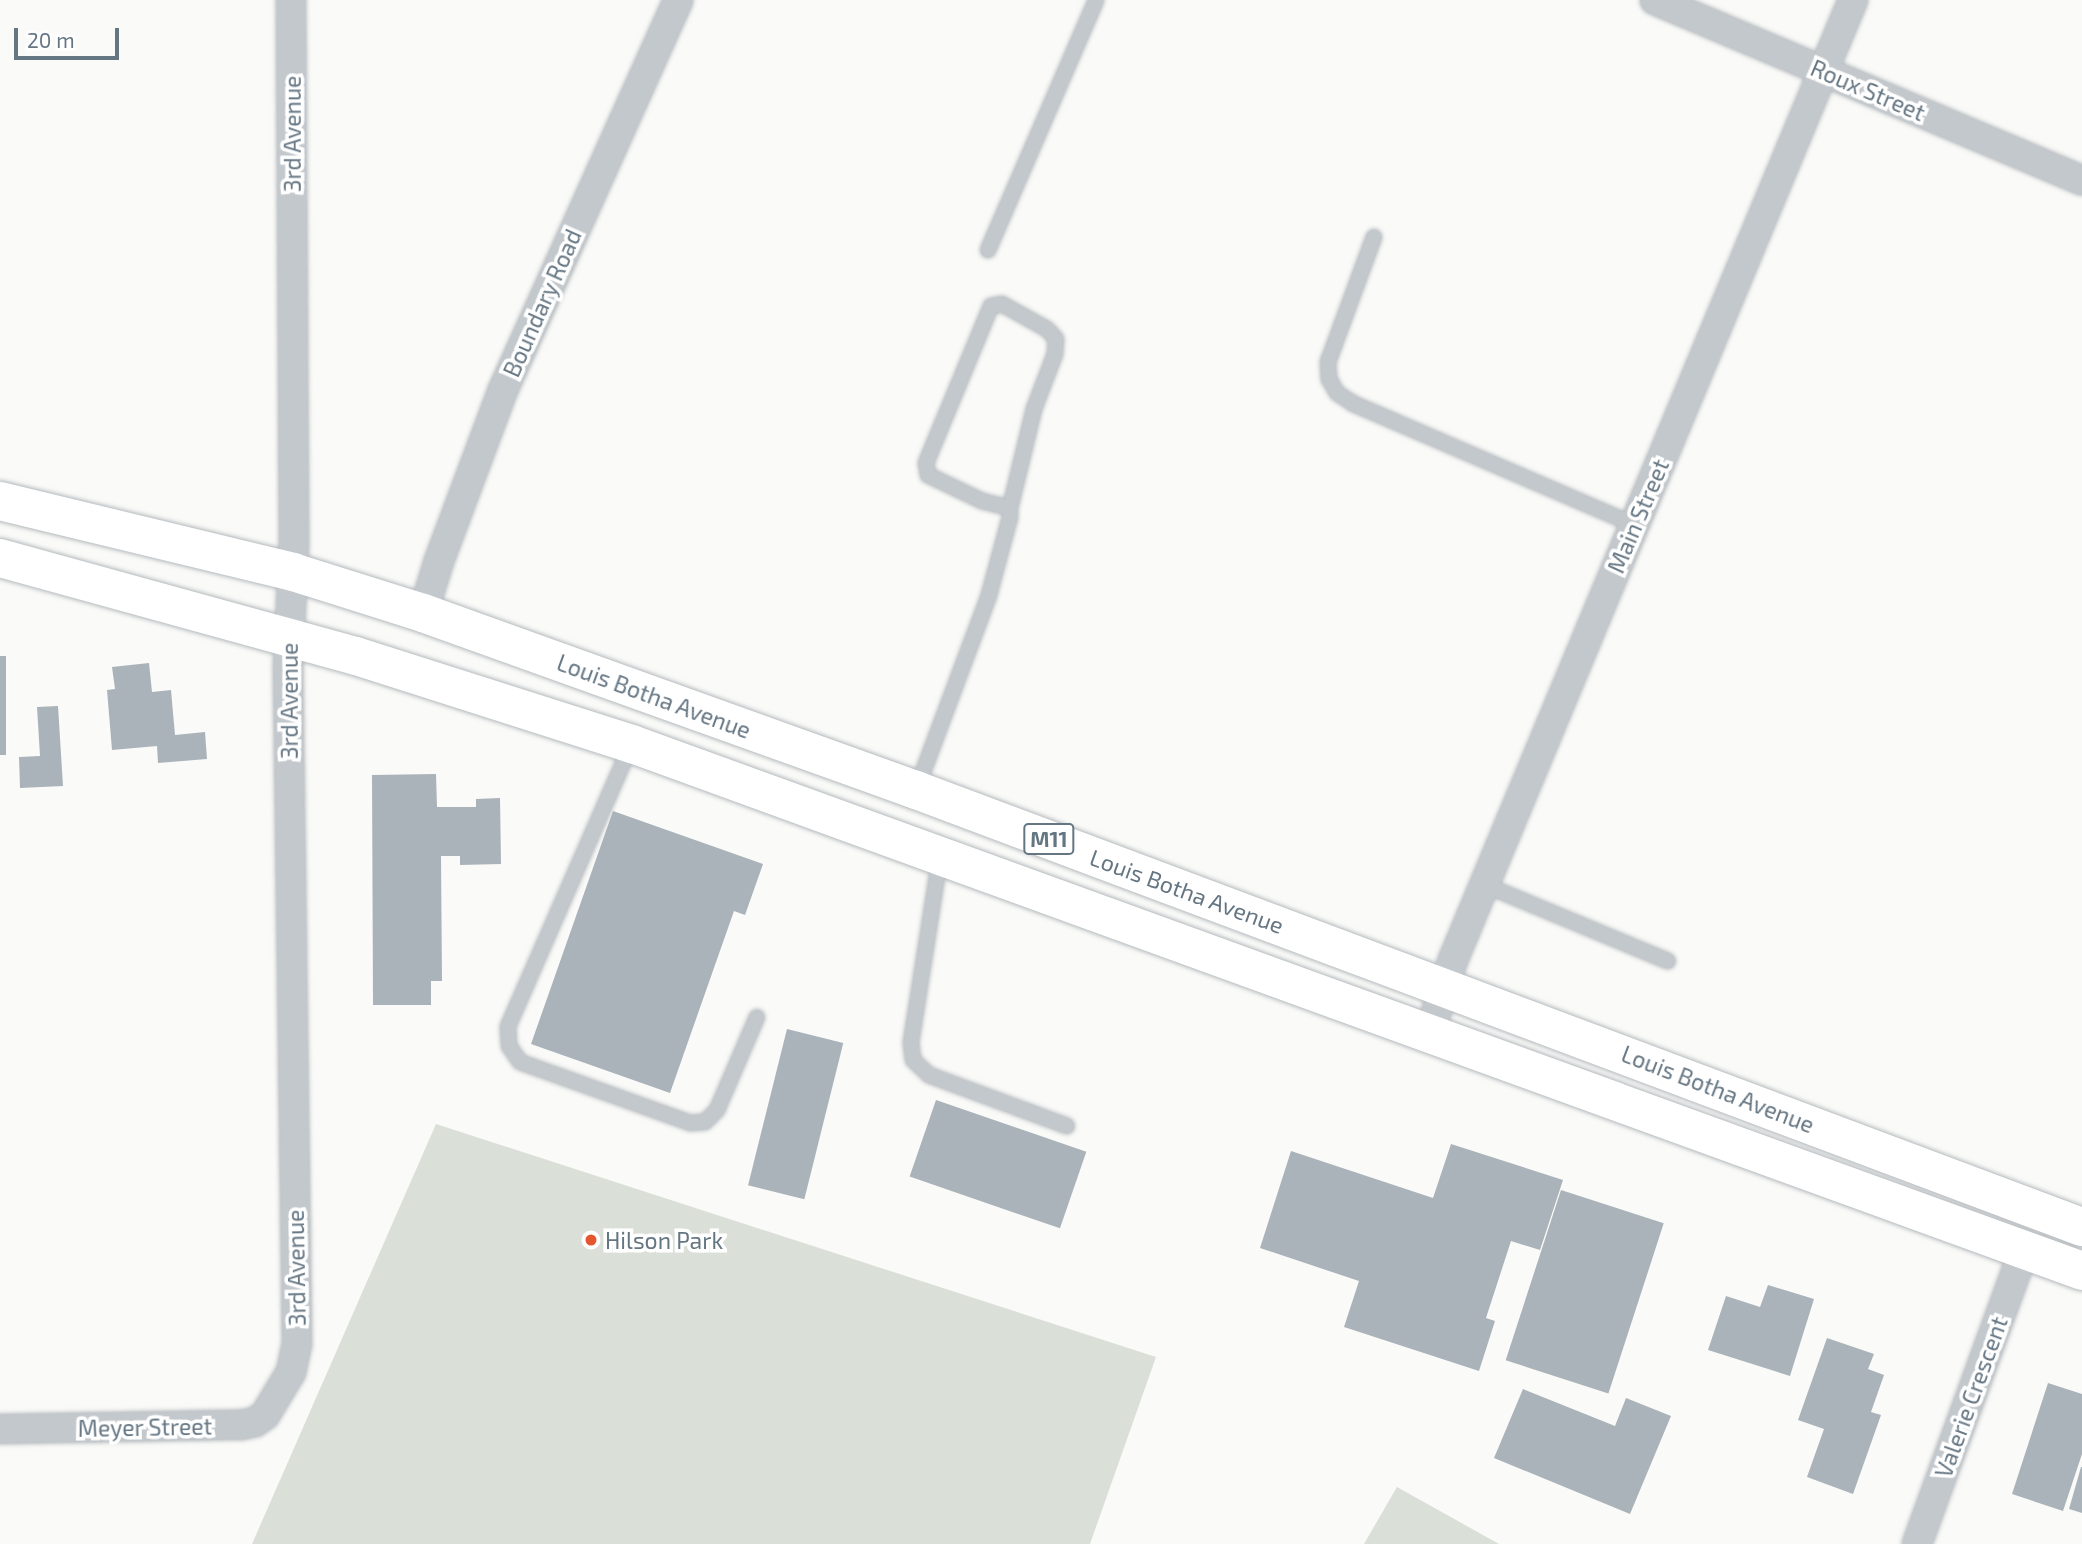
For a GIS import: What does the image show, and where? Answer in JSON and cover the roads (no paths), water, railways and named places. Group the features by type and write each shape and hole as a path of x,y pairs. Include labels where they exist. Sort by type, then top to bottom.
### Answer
{"main road":[{"name":"Louis Botha Avenue","path":"0,500 292,572 423,613 916,790 2082,1227"},
{"name":"Louis Botha Avenue","path":"0,558 356,656 632,744 2082,1271"}],"street":[{"name":"3rd Avenue","path":"278,1398 291,1372 297,1343 289,638 292,572 291,0"},
{"name":"Boundary Road","path":"423,613 503,390 678,0"},
{"name":"Roux Street","path":"1655,0 2082,180"},
{"name":"Main Street","path":"1429,1035 1444,987 1485,885 1853,0"},
{"name":"Valerie Crescent","path":"1917,1544 2024,1250"},
{"name":"Meyer Street","path":"0,1429 241,1425 255,1422 265,1415 278,1398"}],"lane":[{"path":"988,250 1096,0"},
{"path":"1374,237 1328,362 1329,379 1337,393 1354,404 1635,525"},
{"path":"916,790 989,595 1006,538 1010,508 1034,409 1055,354 1056,340 1047,329 1002,304 992,306 926,463 928,475 982,501 1010,508"},
{"path":"632,744 508,1027 509,1046 520,1062 690,1123 705,1122 718,1110 757,1017"},
{"path":"941,855 911,1043 914,1060 929,1075 1066,1126"},
{"path":"1485,885 1668,961"}],"place":[{"name":"Hilson Park","path":"591,1240"}]}
